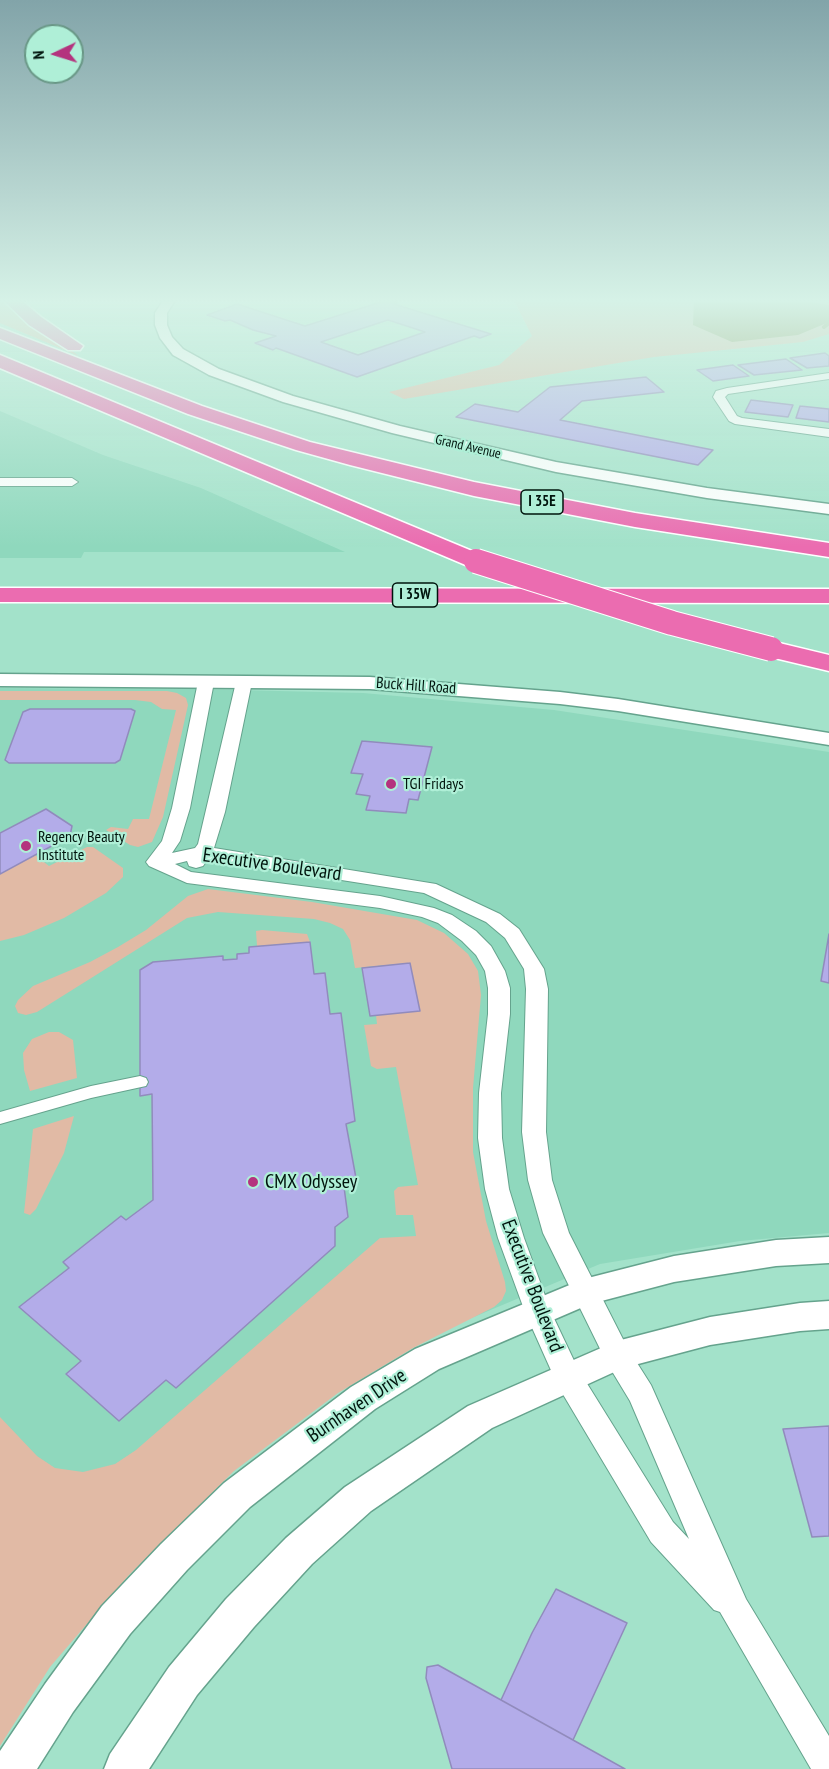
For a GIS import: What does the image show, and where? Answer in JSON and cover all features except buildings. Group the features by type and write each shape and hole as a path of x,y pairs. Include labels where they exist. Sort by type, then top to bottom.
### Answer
{"highway":[{"path":"18,382 227,458"},
{"path":"48,382 476,561 672,623 829,663"},
{"name":"I 35E","path":"123,382 195,410 261,432 357,461 474,489 692,531 829,550"},
{"path":"151,382 261,432"},
{"name":"I 35W","path":"0,595 829,596"},
{"name":"I 35W","path":"0,617 829,618"}],"street":[{"name":"Grand Avenue","path":"240,382 288,399 397,430 556,467 707,493 829,509"},
{"path":"791,382 727,391 720,393 719,397 733,418 739,421 829,433"},
{"path":"0,482 72,482"},
{"name":"Buck Hill Road","path":"0,680 370,683 560,698 829,739"},
{"path":"156,862 171,841 182,808 206,682"},
{"path":"187,877 207,844 244,682"},
{"name":"Executive Boulevard","path":"156,862 202,852 429,888 493,918 512,934 534,969 537,989 534,1132 540,1180 556,1233 617,1355 641,1394 735,1610 829,1768"},
{"name":"Executive Boulevard","path":"156,862 187,877 380,902 427,912 445,919 484,951 495,971 499,988 499,1014 490,1093 490,1138 497,1189 511,1238 538,1312 568,1377 662,1532 735,1610"},
{"path":"0,1118 91,1092 140,1082"},
{"name":"Burnhaven Drive","path":"13,1769 59,1698 116,1620 174,1557 237,1495 363,1398 428,1359 584,1292 674,1269 776,1254 829,1250"},
{"path":"125,1769 183,1681 240,1614 299,1551 358,1499 480,1417 617,1355 710,1331 800,1317 829,1315"}],"shaded area":[{"path":"432,382 508,382 404,399 389,392"},
{"path":"0,411 103,455 201,488 345,552 84,552 81,558 0,558"},
{"path":"0,688 363,693 554,710 829,752 829,1233 740,1241 600,1264 412,1343 286,1424 160,1532 34,1684 0,1741"},
{"path":"0,691 167,691 186,698 188,705 163,817 152,842 138,847 130,845 106,830 111,827 128,829 133,819 149,819 176,710 162,709 151,702 135,700 0,700"},
{"path":"87,847 93,847 123,868 123,877 106,893 64,918 24,935 0,941 0,874 35,855 49,866"},
{"path":"208,889 312,902 417,920 444,933 468,954 478,971 481,995 473,1088 473,1152 486,1221 506,1291 502,1300 494,1307 413,1348 338,1393 234,1471 129,1575 50,1667 0,1746 0,1417 37,1456 55,1468 83,1472 115,1464 136,1450 380,1238 416,1236 413,1215 396,1215 394,1191 398,1187 418,1185 396,1067 377,1069 371,1066 364,1025 377,1024 376,1015 409,963 355,968 350,940 343,929 330,923 314,919 218,912 187,918 37,1012 26,1015 18,1013 15,1006 18,1000 33,986 90,962 118,947 146,930 188,896"},
{"path":"256,931 307,934 310,942 257,946"},
{"path":"49,1032 59,1032 73,1040 77,1078 30,1091 24,1070 23,1053 32,1039"},
{"path":"74,1116 64,1153 36,1209 30,1215 24,1213 33,1129"}],"place":[{"name":"TGI Fridays","path":"391,784"},
{"name":"Regency Beauty Institute","path":"26,846"},
{"name":"CMX Odyssey","path":"253,1182"}]}
